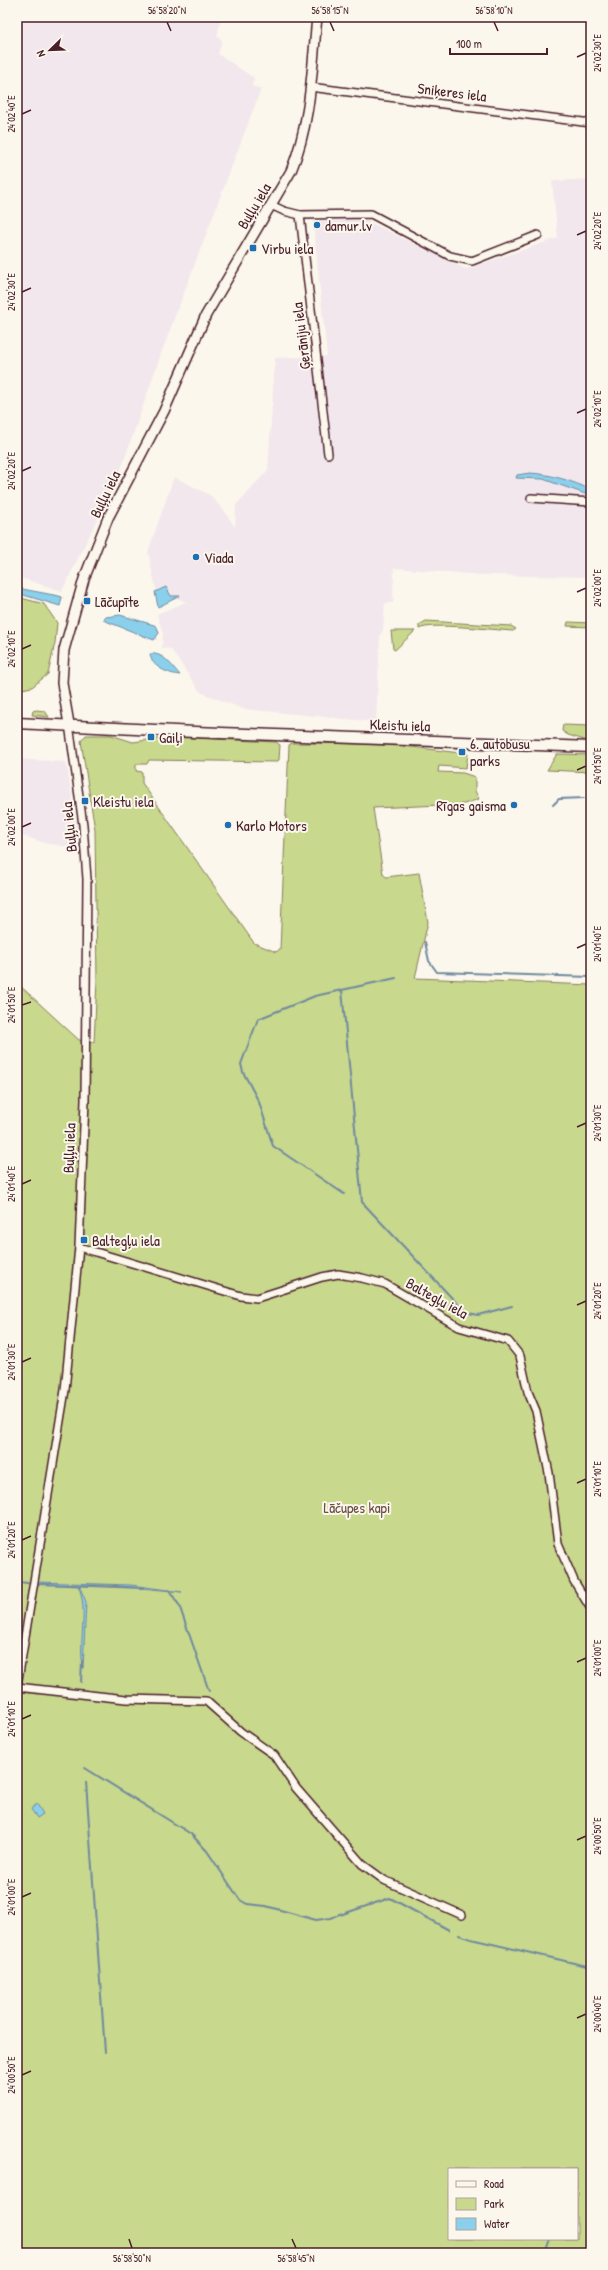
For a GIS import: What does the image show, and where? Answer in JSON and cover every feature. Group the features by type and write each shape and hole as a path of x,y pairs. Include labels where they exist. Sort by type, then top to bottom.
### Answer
{"main road":[{"name":"Kleistu iela","path":"17,722 195,732 591,747"}],"street":[{"name":"Buļļu iela","path":"17,1686 65,1390 79,1247 86,1101 87,879 83,825 62,682 64,650 84,579 108,518 164,411 206,315 291,171 298,154 310,87 316,17"},
{"name":"Sniķeres iela","path":"310,87 591,123"},
{"path":"271,205 284,211 300,215 371,214 450,256 463,261 484,258 538,235"},
{"name":"Ģerāniju iela","path":"300,215 328,454"},
{"path":"531,498 591,502"},
{"name":"Baltegļu iela","path":"79,1247 242,1296 257,1298 322,1277 338,1274 362,1278 385,1284 459,1327 508,1341 520,1356 528,1392 536,1411 549,1473 558,1544 574,1581 591,1609"},
{"path":"17,1686 126,1699 206,1701 241,1732 274,1755 296,1788 362,1864 384,1880 462,1915"}],"shaded area":[{"path":"17,17 221,17 217,36 222,40 218,54 254,78 252,86 261,89 162,351 119,475 62,591 17,577"},
{"path":"591,179 591,577 482,575 394,568 393,603 385,603 383,630 380,635 376,722 243,709 200,692 171,649 162,648 163,633 157,614 186,602 156,589 148,552 174,477 210,495 225,512 235,527 236,505 268,470 275,358 327,356 313,221 361,218 466,269 558,238 552,181"},
{"path":"17,759 66,762 76,821 78,821 80,829 80,848 48,844 17,834"}],"green space":[{"path":"17,597 44,604 57,623 55,643 48,674 32,687 17,690"},
{"path":"426,621 511,626 516,629 513,631 436,626 419,629 419,625"},
{"path":"568,622 591,623 591,627 567,626"},
{"path":"391,631 415,631 395,650 393,649"},
{"path":"33,711 45,711 49,717 32,715"},
{"path":"563,725 591,726 591,742 568,735 562,731"},
{"name":"Lāčupes kapi","path":"86,735 111,735 133,742 171,737 276,742 280,745 279,760 276,762 149,760 147,764 136,764 136,771 142,772 142,783 254,943 276,952 280,949 289,745 292,743 387,744 468,754 466,768 439,766 438,772 463,773 475,777 475,791 479,799 464,804 373,808 383,874 386,877 419,873 428,922 415,978 591,985 591,2253 17,2253 17,983 79,1040 94,1042 97,981 95,830 81,741"},
{"path":"557,754 591,755 591,772 547,770"}],"water":[{"path":"530,473 553,476 577,484 591,490 591,496 543,479 516,478 517,475"},
{"path":"166,587 171,596 180,596 158,607 155,592"},
{"name":"Lāčupīte","path":"17,588 62,597 60,606 17,593"},
{"path":"120,615 154,625 157,627 159,633 154,640 103,620 106,617"},
{"path":"150,654 163,657 180,675 161,669 151,659"},
{"path":"37,1582 131,1585 182,1592 110,1585 79,1585 86,1602 83,1668 83,1605 78,1585 36,1584"},
{"path":"37,1804 43,1814 37,1818 31,1809"}],"waterway":[{"path":"553,805 559,799 584,798"},
{"path":"425,942 429,961 437,972 591,977"},
{"path":"344,1194 273,1146 259,1102 243,1072 241,1064 258,1019 315,996 396,978"},
{"path":"342,990 362,1202 465,1312 478,1315 512,1306"},
{"path":"17,1582 28,1583"},
{"path":"40,1584 143,1588"},
{"path":"169,1590 179,1605 209,1691"},
{"path":"81,1682 82,1661"},
{"path":"85,1768 191,1834 207,1851 240,1900 247,1904 266,1906 316,1920 331,1918 390,1898 449,1930"},
{"path":"86,1782 105,2052"},
{"path":"459,1935 591,1967"},
{"path":"545,2253 550,2240"}],"place":[{"name":"damur.lv","path":"317,225"},
{"name":"Virbu iela","path":"253,248"},
{"name":"Viada","path":"196,557"},
{"name":"Lāčupīte","path":"87,601"},
{"name":"Gaiļi","path":"151,737"},
{"name":"6. autobusu parks","path":"462,752"},
{"name":"Kleistu iela","path":"85,801"},
{"name":"Rīgas gaisma","path":"514,805"},
{"name":"Karlo Motors","path":"228,825"},
{"name":"Baltegļu iela","path":"84,1240"}]}
